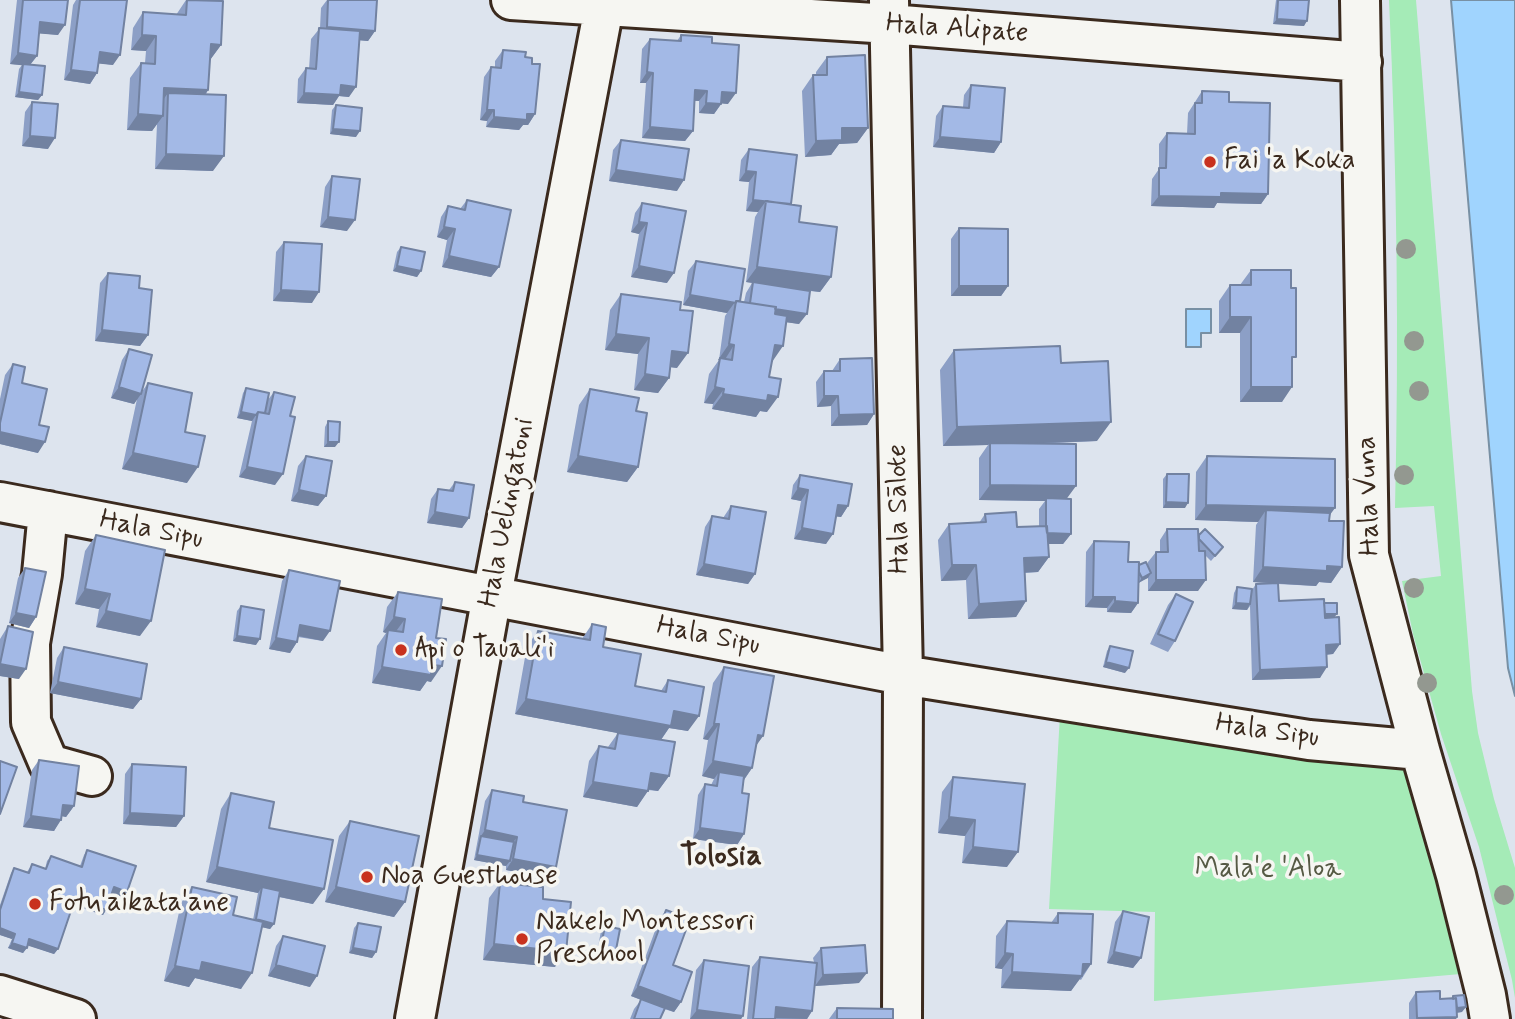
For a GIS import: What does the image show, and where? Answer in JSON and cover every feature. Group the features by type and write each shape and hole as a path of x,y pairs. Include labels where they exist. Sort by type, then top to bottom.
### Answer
{"street":[{"name":"Hala Alipate","path":"511,0 604,7 890,12 1362,62"},
{"name":"Hala Vuna","path":"1360,0 1369,555 1456,875 1490,1019"},
{"name":"Hala Uelingatoni","path":"415,1019 604,7"},
{"name":"Hala Sālote","path":"890,12 903,675 902,1019"},
{"name":"Hala Sipu","path":"0,502 903,675 1309,740 1420,750"},
{"path":"48,511 30,643 31,722 49,764 92,776"},
{"path":"0,995 76,1019"}],"green space":[{"path":"1389,0 1416,0 1472,691 1478,733 1494,799 1515,868 1515,998 1479,847 1441,734 1413,634 1402,581 1441,576 1434,506 1395,508 1396,254"},
{"name":"Mala'e 'Aloa","path":"1060,714 1412,766 1472,973 1154,1001 1155,912 1049,909"}],"water":[{"path":"1451,0 1515,0 1515,696 1508,668"},
{"path":"1186,309 1211,309 1211,333 1201,333 1201,347 1186,347"}],"building":[{"path":"23,0 68,0 65,25 40,22 37,56 18,53"},
{"path":"80,0 127,0 120,55 100,52 97,73 71,70"},
{"path":"187,0 223,1 221,45 211,44 208,90 164,88 163,116 138,114 141,63 155,64 156,36 142,35 143,12 186,15"},
{"path":"328,0 377,0 375,31 327,27"},
{"path":"1278,0 1309,0 1307,21 1277,19"},
{"path":"319,28 360,31 356,87 341,85 340,95 304,93 306,68 316,69"},
{"path":"681,35 712,37 712,43 739,45 736,93 722,92 721,104 706,103 707,91 695,90 693,131 650,127 653,73 647,72 650,39 681,41"},
{"path":"503,50 526,52 525,57 532,58 532,64 540,64 535,114 527,114 527,120 494,117 494,110 487,110 491,67 501,68"},
{"path":"865,55 868,128 842,128 842,140 816,141 813,75 827,75 827,57"},
{"path":"23,64 45,66 42,95 19,92"},
{"path":"971,85 1005,88 1001,142 940,137 943,106 969,108"},
{"name":"Fai 'a Koka","path":"1202,91 1229,92 1229,102 1270,103 1268,194 1221,193 1221,197 1159,196 1159,168 1166,168 1167,133 1195,134 1195,103 1202,103"},
{"path":"168,93 226,95 224,156 166,154"},
{"path":"32,102 58,104 55,138 30,136"},
{"path":"336,105 362,108 360,131 333,129"},
{"path":"621,140 689,149 684,180 616,170"},
{"path":"749,149 797,155 791,204 753,200 756,172 746,171"},
{"path":"332,176 360,179 355,220 328,217"},
{"path":"467,200 511,210 499,267 449,256 455,229 444,227 448,206 465,210"},
{"path":"766,201 801,206 799,222 837,227 831,277 757,267"},
{"path":"642,203 686,211 674,273 639,266 647,223 639,222"},
{"path":"959,228 1008,229 1008,286 959,286"},
{"path":"284,242 322,244 319,292 281,290"},
{"path":"401,247 425,252 421,271 397,266"},
{"path":"696,261 745,269 740,301 736,303 690,295"},
{"path":"1251,270 1291,270 1291,288 1296,288 1296,357 1292,357 1292,387 1251,387 1251,317 1230,317 1230,285 1251,285"},
{"path":"108,273 140,276 139,288 152,290 148,335 102,330"},
{"path":"753,282 810,291 807,314 750,303"},
{"path":"621,294 681,302 680,310 693,311 688,353 672,351 669,378 645,374 649,338 616,334"},
{"path":"736,301 776,307 775,314 787,316 783,346 775,345 769,377 781,379 778,397 768,395 767,401 723,394 724,389 715,387 720,358 732,360 734,345 729,344"},
{"path":"1060,346 1061,363 1108,361 1111,422 957,427 954,350"},
{"path":"129,349 152,355 141,394 119,387"},
{"path":"872,358 874,414 839,415 838,396 824,396 824,371 840,371 840,359"},
{"path":"13,364 25,367 22,383 47,389 39,425 49,427 45,442 0,432"},
{"path":"148,383 192,393 185,432 205,436 198,467 133,453"},
{"path":"246,388 269,393 265,413 258,412 256,415 241,412"},
{"path":"590,389 639,398 636,411 647,413 638,467 578,456"},
{"path":"274,392 295,397 290,416 295,417 283,474 247,467 258,412 269,414"},
{"path":"328,421 340,422 339,442 328,442"},
{"path":"990,443 1076,444 1076,486 990,485"},
{"path":"306,456 332,461 326,496 299,490"},
{"path":"1207,456 1335,459 1335,508 1206,505"},
{"path":"1167,474 1189,474 1188,503 1166,502"},
{"path":"800,475 852,484 848,506 838,505 833,534 802,528 808,490 798,488"},
{"path":"455,482 474,485 469,518 435,512 438,489 453,491"},
{"path":"1046,498 1071,499 1071,534 1047,533"},
{"path":"731,506 766,512 755,574 704,564 712,516 729,519"},
{"path":"1266,510 1330,513 1329,521 1344,521 1342,567 1327,566 1327,571 1263,567"},
{"path":"1016,512 1017,527 1047,526 1049,557 1024,558 1026,601 979,604 976,565 952,565 949,524 986,522 985,514"},
{"path":"1167,529 1198,529 1199,551 1205,551 1206,580 1156,580 1156,552 1168,552"},
{"path":"1205,529 1223,547 1215,556 1199,539"},
{"path":"96,535 165,550 151,621 106,611 110,594 85,589"},
{"path":"1094,541 1129,542 1128,562 1139,562 1138,603 1115,601 1115,597 1093,597"},
{"path":"1146,562 1151,573 1142,578 1139,565"},
{"path":"25,568 46,572 36,617 16,613"},
{"path":"289,570 340,581 330,631 300,625 297,642 276,638"},
{"path":"1278,583 1279,601 1324,599 1325,618 1339,617 1340,644 1326,645 1327,667 1260,670 1256,584"},
{"path":"1237,587 1252,589 1250,604 1236,603"},
{"name":"Api o Tauali'i","path":"398,592 442,599 436,638 446,639 442,666 432,665 431,675 382,667 388,630 403,632 405,619 394,617"},
{"path":"1176,594 1193,602 1175,641 1158,634"},
{"path":"1324,603 1337,603 1337,614 1325,614"},
{"path":"241,606 264,610 260,639 237,636"},
{"path":"592,624 606,627 603,647 641,654 635,686 666,692 668,680 704,687 699,716 674,711 671,726 526,699 538,631 590,640"},
{"path":"8,626 33,632 26,669 0,664"},
{"path":"1110,646 1133,651 1129,668 1106,662"},
{"path":"64,647 147,664 141,699 58,682"},
{"path":"724,667 774,676 763,736 758,735 752,768 713,761 719,724 714,724"},
{"path":"618,733 675,742 669,776 651,773 648,791 593,782 599,746 615,749"},
{"path":"39,760 79,766 74,806 63,805 61,820 31,816"},
{"path":"0,761 17,767 0,814"},
{"path":"132,764 186,767 184,816 130,813"},
{"path":"719,772 744,776 742,793 749,794 744,834 700,828 705,784 717,786"},
{"path":"953,777 1025,784 1018,852 973,847 975,820 949,817"},
{"path":"492,790 524,796 523,802 567,810 556,867 513,859 517,837 485,830"},
{"path":"231,793 274,802 269,828 333,840 324,889 217,867"},
{"name":"Noa Guesthouse","path":"350,821 419,836 405,902 336,887"},
{"path":"481,836 514,842 510,861 477,855"},
{"name":"Fotu'aikata'ane","path":"87,850 136,866 127,892 114,887 106,910 75,899 58,949 29,939 27,948 12,943 15,934 0,928 0,910 14,868 29,873 32,864 46,869 51,856 82,867"},
{"name":"Nakelo Montessori Preschool","path":"500,883 543,887 543,899 571,902 566,952 494,944"},
{"path":"192,887 237,897 233,915 263,922 252,973 202,962 200,971 175,966"},
{"path":"262,887 280,891 274,924 256,919"},
{"path":"666,910 690,919 673,965 692,972 681,1002 638,986"},
{"path":"1123,911 1149,917 1141,958 1114,952"},
{"path":"1058,913 1093,914 1091,964 1083,964 1082,976 1012,972 1013,954 1005,953 1007,921 1058,923"},
{"path":"358,923 381,927 376,952 353,948"},
{"path":"605,926 620,929 615,955 600,951"},
{"path":"283,936 325,946 317,976 276,965"},
{"path":"865,945 867,973 823,975 821,948"},
{"path":"760,957 817,963 812,1011 776,1007 775,1019 753,1019"},
{"path":"704,960 749,966 743,1016 697,1010"},
{"path":"1440,991 1440,999 1456,998 1457,1017 1417,1018 1416,992"},
{"path":"1464,995 1466,1007 1457,1008 1456,998 1453,999 1453,996"},
{"path":"641,999 665,1008 660,1019 634,1019"},
{"path":"837,1008 893,1009 893,1019 837,1019"}],"place":[{"name":"Fai 'a Koka","path":"1210,162"},
{"name":"Api o Tauali'i","path":"401,650"},
{"name":"Noa Guesthouse","path":"367,877"},
{"name":"Fotu'aikata'ane","path":"35,904"},
{"name":"Nakelo Montessori Preschool","path":"522,939"}],"district":[{"name":"Tolosia","path":"721,858"}]}
